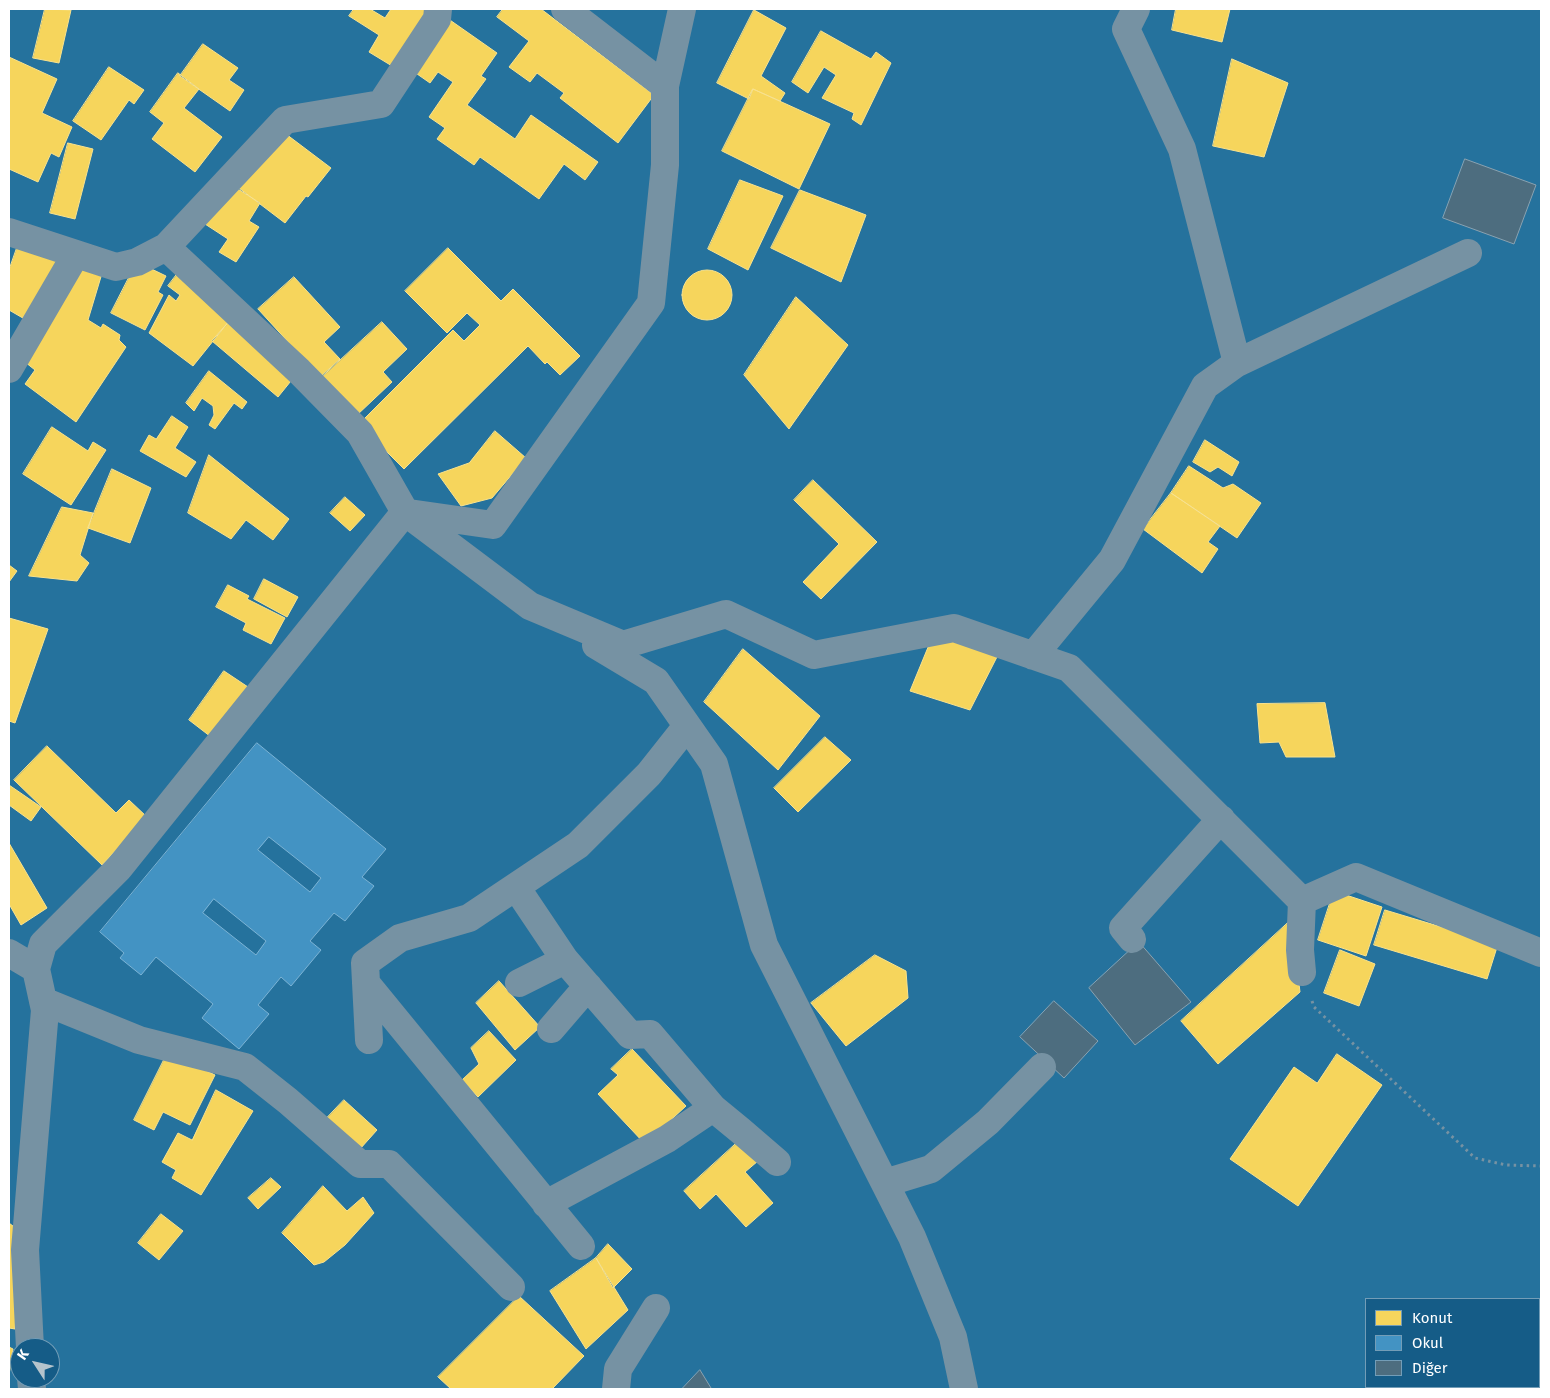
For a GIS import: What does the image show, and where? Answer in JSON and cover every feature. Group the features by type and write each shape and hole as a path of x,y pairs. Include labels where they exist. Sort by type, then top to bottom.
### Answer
{"street":[{"path":"9,232 116,267 137,262 166,247 285,120 382,104 437,19 438,9"},
{"path":"565,9 665,86"},
{"path":"405,512 494,525 651,303 665,166 665,86 682,9"},
{"path":"1136,9 1126,29 1182,149 1237,363"},
{"path":"166,247 299,370 360,433 405,512 530,606 656,681 714,764 764,945 912,1237 953,1337 964,1389"},
{"path":"1033,656 1112,560 1205,386 1237,363 1468,253"},
{"path":"9,369 76,254"},
{"path":"29,1338 25,1250 45,1010 36,969 43,944 119,868 405,512"},
{"path":"530,606 623,645 726,614 814,655 954,628 1069,668 1302,901 1300,950 1302,972"},
{"path":"369,1040 366,962 400,938 469,918 578,845 649,774 687,726"},
{"path":"1132,939 1122,928 1220,819"},
{"path":"1302,901 1356,877 1541,953"},
{"path":"516,887 565,960 630,1035 650,1034 713,1108 777,1162"},
{"path":"9,953 36,969"},
{"path":"519,983 565,960"},
{"path":"366,983 580,1246"},
{"path":"551,1029 588,986"},
{"path":"43,1001 139,1040 245,1067 288,1101 360,1164 389,1164 511,1287"},
{"path":"885,1183 931,1169 988,1122 1042,1067"},
{"path":"546,1204 667,1139 713,1108"},
{"path":"616,1389 618,1369 656,1308"}],"path":[{"path":"1302,972 1314,1007 1475,1158 1506,1165 1541,1166"}],"shaded area":[{"path":"9,9 1541,9 1541,1389 9,1389"}],"building: Konut":[{"path":"45,9 71,10 59,63 33,58"},
{"path":"354,9 370,9 385,18 391,9 435,9 397,69 369,52 379,35 349,16"},
{"path":"503,9 541,9 654,95 618,143 560,98 564,93 537,73 530,82 509,67 529,41 497,17"},
{"path":"1176,9 1230,9 1222,42 1172,30"},
{"path":"754,10 786,28 761,76 785,93 780,101 753,89 749,99 717,83"},
{"path":"447,18 497,53 481,76 486,79 467,105 515,139 531,115 598,162 585,180 564,164 539,199 480,157 474,165 437,139 445,128 429,117 453,82 438,72 430,83 410,69"},
{"path":"821,31 871,59 876,52 891,63 861,125 852,119 854,113 822,98 836,75 824,67 808,93 792,82"},
{"path":"203,44 238,68 229,80 244,90 230,111 180,76"},
{"path":"9,57 57,79 42,113 72,127 59,157 51,153 38,182 9,169"},
{"path":"1232,59 1288,83 1264,157 1213,146"},
{"path":"109,67 144,90 134,104 129,100 101,140 73,121"},
{"path":"178,73 199,89 184,108 222,137 195,172 152,139 164,123 150,112"},
{"path":"753,89 830,124 799,189 722,151"},
{"path":"278,128 331,168 285,223 235,185"},
{"path":"68,143 93,149 75,219 50,213"},
{"path":"740,180 783,196 748,270 708,249"},
{"path":"230,184 260,203 249,221 259,227 236,262 219,252 228,239 205,224"},
{"path":"800,190 866,215 841,282 771,248"},
{"path":"17,248 63,262 28,321 9,310 9,270"},
{"path":"448,248 501,301 513,289 580,356 560,375 547,362 545,364 528,346 404,469 359,424 453,330 464,341 480,325 467,313 447,333 405,291"},
{"path":"77,259 103,270 88,320 101,328 103,324 120,335 119,340 126,347 76,422 25,384 35,370 20,358"},
{"path":"137,262 166,276 158,292 163,295 145,330 111,313"},
{"path":"702,270 712,270 725,277 732,290 732,300 725,313 712,320 702,320 693,316 686,309 682,300 682,290 686,281 693,274"},
{"path":"178,273 234,315 193,366 149,333 169,295 176,301 180,295 168,286"},
{"path":"294,277 340,327 324,342 340,359 320,377 258,309"},
{"path":"796,297 848,345 789,429 744,375"},
{"path":"238,312 299,371 278,397 212,341"},
{"path":"382,322 407,349 383,372 392,382 356,416 321,378"},
{"path":"209,371 247,402 242,409 234,403 215,429 209,425 214,415 213,406 202,398 194,411 186,403"},
{"path":"172,416 188,427 175,448 196,462 186,477 140,451 149,435 156,439"},
{"path":"52,427 88,451 93,442 106,450 71,505 23,474"},
{"path":"495,431 526,458 492,498 461,506 438,474 469,463"},
{"path":"1205,440 1239,462 1232,476 1218,467 1210,472 1193,462"},
{"path":"209,455 289,519 273,540 246,520 231,539 188,513"},
{"path":"1189,466 1223,488 1233,484 1261,503 1237,538 1171,493"},
{"path":"112,469 151,488 130,543 88,528"},
{"path":"813,480 877,542 821,599 803,582 839,544 794,500"},
{"path":"1171,493 1220,526 1208,542 1218,549 1202,573 1143,529"},
{"path":"345,497 365,515 350,531 330,513"},
{"path":"62,507 93,513 80,555 89,563 77,581 29,576"},
{"path":"9,565 17,571 9,582"},
{"path":"264,579 298,597 287,617 254,599"},
{"path":"228,585 249,596 247,599 285,618 271,644 243,630 246,623 216,607"},
{"path":"9,618 48,629 15,723 9,721"},
{"path":"952,633 1000,651 970,710 910,691 931,640"},
{"path":"743,649 820,716 778,770 704,702"},
{"path":"224,671 251,689 215,740 189,720"},
{"path":"1325,703 1335,757 1286,757 1279,742 1260,743 1257,704"},
{"path":"825,737 851,760 798,812 774,788"},
{"path":"47,746 116,813 129,800 147,817 102,865 14,780"},
{"path":"9,785 41,807 31,821 9,805"},
{"path":"9,843 47,908 21,925 9,904"},
{"path":"1334,891 1382,907 1366,956 1318,940"},
{"path":"1385,910 1498,944 1487,979 1374,945"},
{"path":"1291,920 1300,992 1218,1064 1181,1021"},
{"path":"1340,950 1375,964 1359,1006 1324,993"},
{"path":"875,955 906,971 908,998 846,1046 811,1003"},
{"path":"499,981 540,1027 515,1050 476,1003"},
{"path":"489,1031 516,1060 478,1097 462,1080 479,1064 471,1048"},
{"path":"632,1049 686,1106 645,1144 598,1094 618,1075 611,1069"},
{"path":"168,1052 215,1075 190,1125 163,1112 154,1130 134,1120"},
{"path":"1337,1054 1382,1085 1298,1206 1230,1159 1294,1067 1317,1083"},
{"path":"216,1090 253,1111 201,1195 172,1178 176,1170 162,1162 178,1133 192,1140"},
{"path":"344,1100 377,1130 360,1149 326,1119"},
{"path":"739,1141 758,1161 745,1172 773,1203 746,1227 716,1194 700,1209 684,1191"},
{"path":"271,1178 281,1187 258,1209 248,1198"},
{"path":"323,1186 347,1211 363,1197 374,1213 345,1245 324,1262 314,1265 282,1233"},
{"path":"161,1214 183,1231 159,1260 138,1243"},
{"path":"9,1223 22,1233 15,1329 9,1328"},
{"path":"608,1244 632,1269 613,1288 596,1258"},
{"path":"596,1258 628,1310 586,1349 550,1291"},
{"path":"519,1296 584,1356 552,1389 451,1389 438,1377"},
{"path":"9,1347 10,1368 9,1375"}],"building: Okul":[{"path":"257,743 386,849 362,877 374,886 345,921 334,913 310,941 321,950 291,986 281,977 258,1005 269,1014 239,1049 202,1018 213,1004 156,957 141,975 120,958 124,953 100,932","holes":["269,837 321,878 310,892 258,850","214,899 266,941 256,955 203,913"]}],"building: Diğer":[{"path":"1465,159 1536,185 1514,244 1443,218"},
{"path":"1139,942 1191,1002 1135,1045 1089,988"},
{"path":"1054,1001 1098,1041 1064,1078 1020,1037"},
{"path":"700,1370 711,1388 682,1389"}]}
